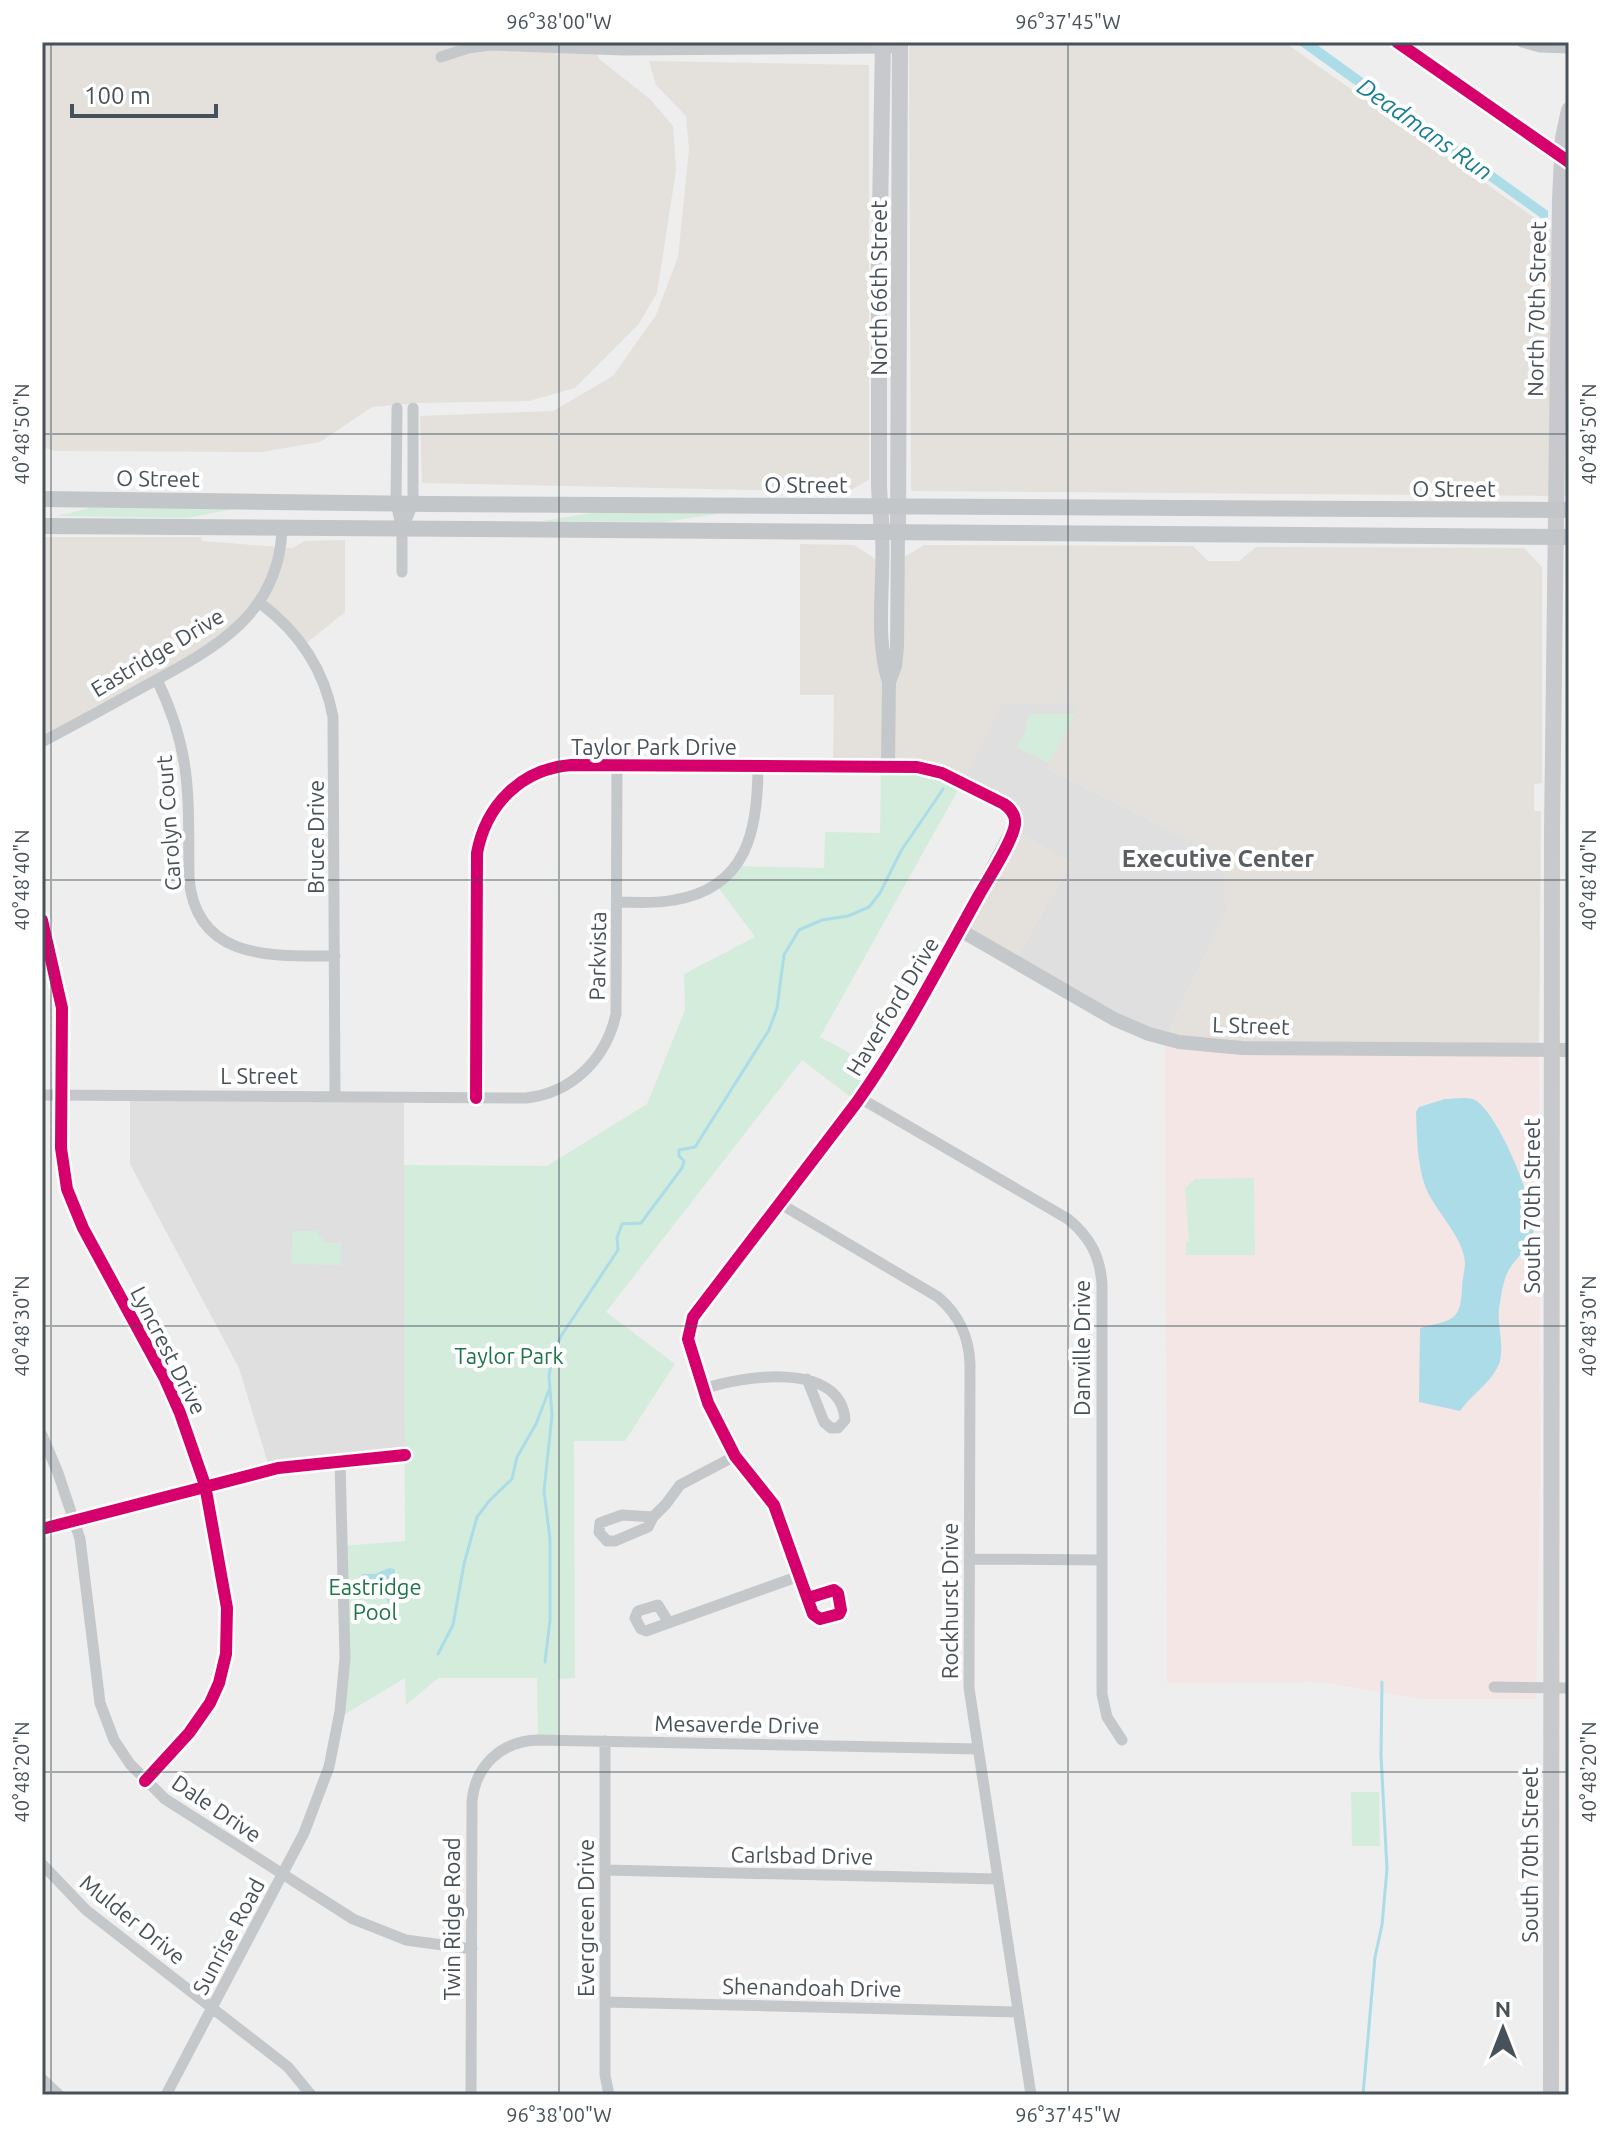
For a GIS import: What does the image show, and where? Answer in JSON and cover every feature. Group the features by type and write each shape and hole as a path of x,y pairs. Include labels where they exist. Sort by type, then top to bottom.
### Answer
{"main road":[{"name":"North 66th Street","path":"890,534 880,507 879,270 891,45"},
{"name":"North 66th Street","path":"890,534 900,507 899,281 891,45"},
{"name":"North 70th Street","path":"1562,510 1560,200 1563,138 1569,110"},
{"path":"881,192 887,219 889,265 899,281"},
{"name":"O Street","path":"42,499 1562,510"},
{"name":"South 70th Street","path":"1551,2095 1551,1688 1561,1050 1552,831 1562,510"},
{"path":"42,526 1562,537"}],"street":[{"path":"475,42 441,57 468,48 491,45 624,50 891,45"},
{"path":"1522,42 1540,47 1569,48"},
{"path":"397,408 404,504"},
{"path":"402,572 402,530 413,408"},
{"name":"Eastridge Drive","path":"42,742 157,680 230,634 260,603 276,571 282,529"},
{"path":"888,767 889,682 882,641 890,534"},
{"name":"Bruce Drive","path":"260,603 304,645 321,676 331,707 335,738 335,1097"},
{"name":"Carolyn Court","path":"157,680 174,717 186,760 189,886 199,915 223,940 245,951 263,955 335,956"},
{"name":"Taylor Park Drive","path":"476,1098 476,861 485,824 505,795 535,774 571,765 917,767 942,773 1004,804 1014,815"},
{"name":"Parkvista","path":"476,1098 526,1098 553,1092 575,1080 598,1057 609,1037 616,1014 617,765"},
{"path":"617,902 682,899 702,891 729,872 752,837 757,814 758,766"},
{"name":"Haverford Drive","path":"704,1389 688,1339 697,1309 860,1098 960,930 1013,829 1014,815"},
{"name":"Lyncrest Drive","path":"42,920 62,999 62,1158 70,1200 180,1413 205,1485 227,1608 226,1654 219,1683 205,1712 145,1781"},
{"name":"L Street","path":"960,930 1114,1019 1149,1034 1179,1042 1226,1048 1561,1050"},
{"name":"L Street","path":"42,1095 476,1098"},
{"name":"Danville Drive","path":"860,1098 1068,1219 1080,1229 1094,1249 1102,1284 1101,1680 1107,1717 1122,1740"},
{"name":"Rockhurst Drive","path":"779,1203 938,1297 948,1305 967,1338 970,1364 969,1680 1031,2095"},
{"path":"807,1379 733,1381 704,1389 718,1426 735,1456 774,1505 808,1598"},
{"name":"Dale Drive","path":"42,1435 81,1543 100,1703 114,1740 130,1764 173,1805 340,1912 379,1931 419,1943 472,1949"},
{"path":"42,1529 278,1468 405,1455"},
{"path":"653,1517 680,1485 735,1456"},
{"name":"Sunrise Road","path":"166,2095 308,1825 335,1741 343,1695 346,1625 340,1461"},
{"path":"970,1559 1102,1560"},
{"path":"669,1623 800,1576"},
{"path":"1494,1687 1569,1688"},
{"name":"Mesaverde Drive","path":"499,1752 513,1744 532,1740 978,1749"},
{"name":"Evergreen Drive","path":"605,1741 605,2075 609,2095"},
{"name":"Twin Ridge Road","path":"471,2095 472,1796 483,1768 499,1752"},
{"name":"Mulder Drive","path":"42,1864 86,1910 288,2067 311,2095"},
{"name":"Carlsbad Drive","path":"605,1870 998,1879"},
{"name":"Shenandoah Drive","path":"605,2002 1018,2012"},
{"path":"42,2079 59,2095"}],"shaded area":[{"path":"42,42 590,42 599,59 650,99 673,126 676,170 657,293 638,325 575,388 529,401 372,407 320,442 262,452 55,451 42,447"},
{"path":"909,42 1284,42 1569,242 1569,496 911,491"},
{"path":"649,61 869,65 869,480 847,492 422,483 420,416 553,411 613,376 656,315 678,257 689,150 686,116 656,85"},
{"path":"42,537 201,537 202,541 293,548 304,541 345,540 345,612 304,645 259,603 238,627 42,742"},
{"path":"800,544 854,545 883,564 889,680 898,561 924,545 1193,546 1208,561 1239,561 1256,547 1524,548 1542,567 1542,783 1534,784 1534,811 1541,811 1539,1050 1226,1048 1165,1039 1226,911 1224,850 1205,849 1047,768 962,783 937,771 833,767 834,695 800,695"},
{"path":"1003,703 1079,703 1047,768 1205,849 1224,850 1226,911 1165,1039 1014,962 1071,863 1013,829 1015,819 962,783"},
{"path":"1013,829 1071,863 1014,962 960,930"},
{"path":"1165,1039 1186,1043 1539,1050 1540,1473 1536,1699 1421,1699 1324,1682 1167,1683"},
{"path":"130,1096 404,1098 405,1455 270,1470 239,1368 130,1164"}],"green space":[{"path":"90,508 233,509 188,518 57,516"},
{"path":"598,512 717,514 664,522 543,521"},
{"path":"1030,714 1075,714 1049,763 1017,747 1028,726 1025,724"},
{"name":"Taylor Park","path":"881,767 962,783 820,1037 879,1069 857,1102 802,1060 606,1312 675,1364 625,1441 574,1441 575,1678 558,1679 558,1740 538,1740 537,1678 438,1678 406,1705 405,1678 340,1717 343,1546 405,1541 404,1165 547,1166 647,1104 685,1010 684,974 755,937 715,883 734,866 824,868 825,832 880,833"},
{"path":"1254,1178 1255,1255 1186,1255 1186,1242 1189,1241 1185,1188 1195,1179"},
{"path":"292,1231 316,1231 325,1243 341,1243 341,1265 291,1264"},
{"path":"1351,1792 1379,1792 1380,1846 1352,1846"}],"water":[{"name":"Deadmans Run","path":"1295,42 1313,42 1548,211 1548,223"},
{"path":"1445,1099 1475,1100 1495,1123 1516,1165 1531,1209 1533,1227 1530,1243 1510,1268 1504,1282 1499,1309 1499,1364 1460,1411 1419,1402 1420,1328 1446,1321 1456,1314 1465,1266 1460,1243 1425,1186 1419,1159 1416,1112 1419,1107"},
{"path":"389,1568 395,1569 396,1601 389,1604 384,1594 363,1595 362,1574 375,1574"}],"waterway":[{"path":"545,1662 550,1620 550,1539 544,1491 552,1415 549,1376 561,1336 618,1250 617,1238 622,1224 641,1223 682,1168 684,1161 679,1156 679,1150 695,1147 769,1030 777,1008 784,955 799,930 869,907 880,893 901,851 943,789"},
{"path":"438,1654 453,1625 464,1564 477,1517 512,1479 517,1457 536,1424 549,1390"},
{"path":"1363,2095 1375,1957 1382,1925 1387,1869 1381,1755 1382,1682"}],"cycle path":[{"path":"1397,42 1569,162"},
{"path":"476,1098 477,853 488,820 498,805 509,792 536,774 571,765 917,767 942,773 1004,804 1012,812 1015,824 1005,850 890,1052 857,1102 693,1317 688,1339 708,1403 735,1456 774,1505 813,1614 820,1619 839,1614 841,1610 838,1593 834,1590 808,1598"},
{"path":"42,920 62,1008 61,1148 67,1189 83,1228 165,1379 180,1413 205,1485 227,1608 226,1654 210,1703 189,1733 145,1781"},
{"path":"42,1529 278,1468 405,1455"}],"district":[{"name":"Executive Center","path":"1218,858"}],"park label":[{"name":"Eastridge Pool","path":"375,1598"}]}
